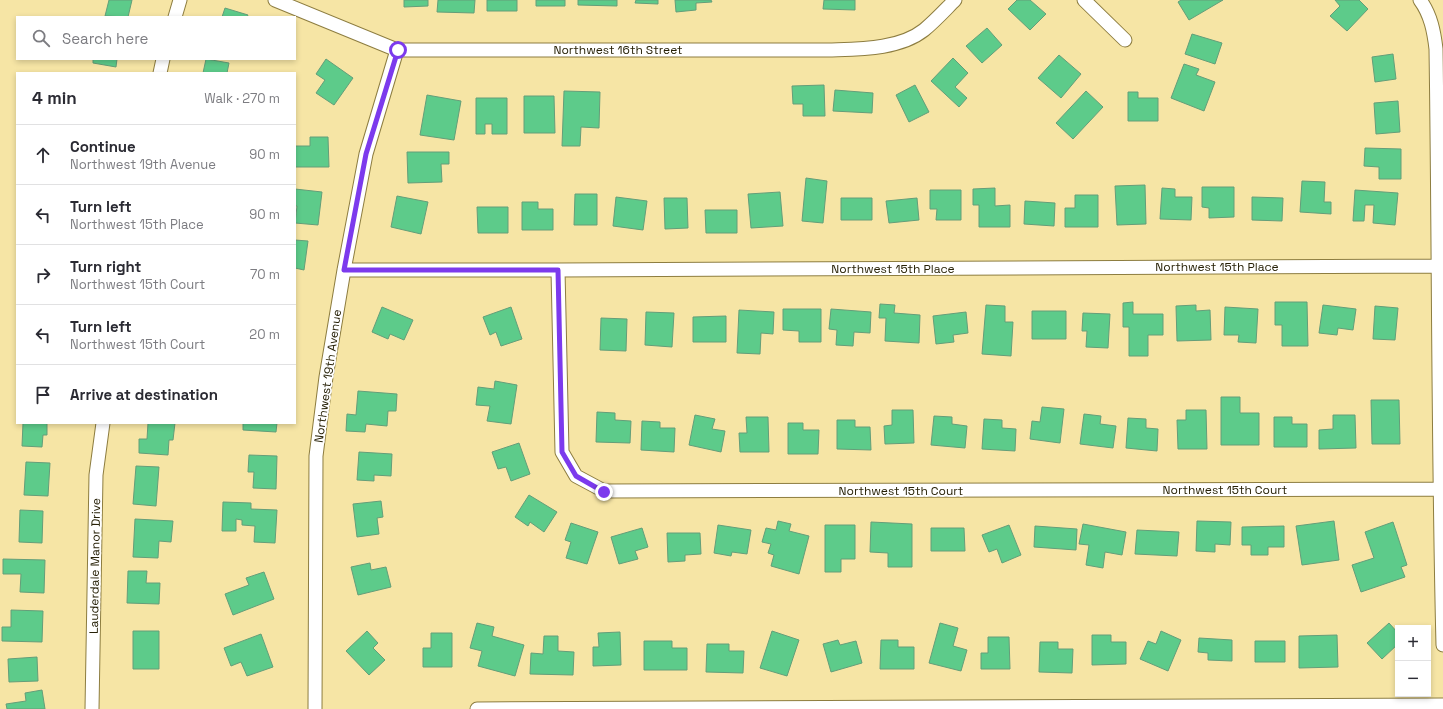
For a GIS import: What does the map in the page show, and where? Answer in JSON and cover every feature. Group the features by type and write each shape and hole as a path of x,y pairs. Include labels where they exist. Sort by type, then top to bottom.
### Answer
{"street":[{"path":"175,16 180,0"},
{"name":"Northwest 16th Street","path":"275,0 398,50 832,50 876,48 906,40 923,31 955,0"},
{"path":"1084,0 1125,40"},
{"path":"1420,0 1424,5 1433,26 1436,49 1441,266 1439,489 1443,645"},
{"name":"Northwest 19th Avenue","path":"315,709 316,456 326,377 366,154 398,50"},
{"path":"160,72 163,60"},
{"name":"Northwest 15th Place","path":"344,270 1441,266"},
{"name":"Northwest 15th Court","path":"558,270 562,452 576,476 604,492 1439,489"},
{"name":"Lauderdale Manor Drive","path":"92,709 96,475 103,424"},
{"path":"477,709 1443,705"}],"building":[{"path":"109,0 132,0 128,16 105,16"},
{"path":"404,0 428,0 428,6 404,7"},
{"path":"438,0 475,0 474,13 437,12"},
{"path":"487,0 517,0 517,11 487,11"},
{"path":"536,0 565,0 565,6 536,6"},
{"path":"578,0 617,0 617,6 578,5"},
{"path":"636,0 658,0 658,4 635,3"},
{"path":"675,0 711,0 712,2 696,3 696,10 676,12"},
{"path":"824,0 855,0 855,10 823,9"},
{"path":"1017,0 1030,0 1046,14 1030,30 1008,9"},
{"path":"1181,0 1223,0 1189,20 1178,2"},
{"path":"1335,0 1359,0 1368,9 1347,31 1330,16 1340,6"},
{"path":"225,8 248,15 248,16 222,16"},
{"path":"987,28 1002,45 982,63 966,46"},
{"path":"1192,34 1222,43 1215,64 1185,54"},
{"path":"1393,54 1396,79 1375,82 1372,57"},
{"path":"1059,55 1081,74 1061,98 1038,78"},
{"path":"953,58 968,73 955,87 967,98 959,107 931,81"},
{"path":"326,59 353,78 334,105 316,93 325,80 316,74"},
{"path":"93,60 117,60 116,67 93,63"},
{"path":"206,60 229,63 227,72 203,72"},
{"path":"1184,64 1199,69 1196,75 1215,82 1204,111 1171,98"},
{"path":"824,85 825,116 803,116 803,104 793,104 792,86"},
{"path":"915,85 929,112 909,122 896,95"},
{"path":"835,90 873,93 872,113 833,111"},
{"path":"564,91 600,92 599,128 581,127 580,146 562,146"},
{"path":"1086,91 1103,107 1073,139 1056,123"},
{"path":"1128,92 1138,92 1138,98 1158,98 1158,121 1128,121"},
{"path":"427,95 461,101 454,140 420,135"},
{"path":"524,96 554,96 555,133 524,133"},
{"path":"476,98 507,98 507,134 492,134 492,124 485,124 485,134 476,134"},
{"path":"1398,101 1400,132 1376,134 1374,103"},
{"path":"310,137 328,137 329,167 296,167 296,146 310,146"},
{"path":"1365,148 1401,149 1401,179 1379,179 1379,167 1364,166"},
{"path":"407,152 449,152 449,164 441,164 442,182 408,183"},
{"path":"806,178 827,181 823,223 802,221"},
{"path":"1302,181 1325,182 1324,202 1331,202 1331,214 1300,212"},
{"path":"1145,185 1146,224 1117,225 1115,186"},
{"path":"1202,187 1234,187 1234,217 1209,218 1209,208 1202,207"},
{"path":"995,188 995,206 1010,205 1010,227 979,227 979,205 973,205 973,189"},
{"path":"1162,188 1175,189 1175,197 1192,197 1191,220 1160,219"},
{"path":"296,189 322,192 318,225 296,223"},
{"path":"930,190 961,190 961,220 936,220 937,209 930,209"},
{"path":"1355,190 1398,193 1395,225 1373,223 1374,205 1365,205 1364,221 1353,221"},
{"path":"780,192 783,226 751,228 748,194"},
{"path":"575,194 597,194 597,225 574,225"},
{"path":"1075,195 1098,195 1098,227 1065,227 1065,208 1075,208"},
{"path":"397,196 428,202 421,234 391,227"},
{"path":"616,197 647,201 643,230 613,226"},
{"path":"1252,197 1283,198 1282,221 1252,220"},
{"path":"664,198 687,198 688,228 665,229"},
{"path":"841,198 872,198 872,220 841,220"},
{"path":"917,198 919,220 889,223 886,201"},
{"path":"1025,201 1055,203 1054,226 1024,224"},
{"path":"522,202 538,202 538,209 553,209 553,230 522,230"},
{"path":"477,207 508,207 508,233 478,233"},
{"path":"705,210 737,210 737,233 706,233"},
{"path":"296,240 308,241 304,270 296,268"},
{"path":"1133,302 1133,314 1163,314 1163,335 1148,335 1148,356 1129,356 1129,327 1123,327 1123,303"},
{"path":"1275,302 1307,302 1308,346 1282,346 1282,325 1275,325"},
{"path":"880,304 895,305 894,313 920,315 919,343 885,341 886,318 879,318"},
{"path":"986,305 1005,306 1005,322 1013,322 1011,356 982,354"},
{"path":"1196,305 1196,311 1210,310 1211,340 1177,341 1176,306"},
{"path":"1323,305 1356,309 1353,330 1338,328 1337,335 1319,333"},
{"path":"1375,306 1398,308 1395,340 1373,339"},
{"path":"382,307 413,320 404,340 390,334 388,339 372,332"},
{"path":"511,307 522,339 501,346 496,332 490,335 483,317"},
{"path":"1225,307 1258,309 1256,343 1238,342 1239,335 1224,335"},
{"path":"783,309 821,309 821,342 799,342 799,331 783,330"},
{"path":"831,309 871,312 870,333 854,332 853,346 836,345 837,330 829,329"},
{"path":"739,310 774,312 773,334 761,333 760,354 737,353"},
{"path":"1032,311 1066,311 1066,339 1032,339"},
{"path":"646,312 674,313 672,347 645,345"},
{"path":"966,312 968,333 953,335 954,342 936,344 933,316"},
{"path":"1083,313 1110,314 1108,348 1086,347 1087,331 1082,331"},
{"path":"726,316 726,342 693,342 693,317"},
{"path":"601,318 627,319 626,351 600,350"},
{"path":"495,381 517,385 511,424 487,421 490,406 476,405 478,387 494,389"},
{"path":"358,391 397,394 396,411 388,411 387,426 366,424 365,432 346,431 347,414 356,415"},
{"path":"1221,397 1240,397 1240,413 1259,413 1259,445 1221,445"},
{"path":"1371,400 1399,400 1400,444 1372,444"},
{"path":"1042,407 1064,409 1060,443 1030,439 1032,421 1040,422"},
{"path":"892,410 913,410 914,443 885,444 884,426 892,425"},
{"path":"1186,410 1206,410 1207,449 1178,449 1177,420 1186,420"},
{"path":"597,412 615,413 615,420 631,421 630,443 596,442"},
{"path":"1084,414 1101,416 1100,424 1116,426 1113,448 1080,444"},
{"path":"695,415 715,419 712,429 725,431 721,452 689,445"},
{"path":"1333,415 1355,415 1356,448 1319,449 1319,430 1333,429"},
{"path":"934,416 952,417 952,424 967,426 965,448 931,445"},
{"path":"746,417 768,417 769,452 740,452 739,433 747,433"},
{"path":"1274,417 1292,417 1292,424 1307,424 1307,447 1274,447"},
{"path":"1128,418 1146,419 1146,428 1158,429 1157,451 1126,448"},
{"path":"984,419 1002,420 1002,428 1016,429 1015,451 982,449"},
{"path":"837,420 855,420 855,427 870,427 871,450 837,449"},
{"path":"642,421 660,422 660,428 675,428 674,452 641,450"},
{"path":"788,423 803,423 803,430 819,430 818,454 788,454"},
{"path":"23,424 47,424 47,435 43,435 42,447 22,446"},
{"path":"148,424 175,424 173,440 169,440 168,455 139,453 139,439 147,439"},
{"path":"243,424 277,424 276,432 243,430"},
{"path":"519,443 530,474 511,481 506,467 498,469 492,452"},
{"path":"359,452 392,454 391,476 374,475 374,481 357,480"},
{"path":"249,455 277,456 276,489 253,488 254,472 248,472"},
{"path":"26,462 50,463 48,496 24,495"},
{"path":"136,466 159,467 156,506 133,504"},
{"path":"529,495 557,512 544,532 530,522 528,526 515,517"},
{"path":"381,501 383,517 377,518 379,534 357,537 353,504"},
{"path":"223,502 251,503 251,509 277,510 275,543 254,542 255,526 242,525 242,520 236,519 236,531 222,531"},
{"path":"20,510 43,511 42,543 19,542"},
{"path":"135,519 173,521 171,542 159,541 158,558 133,557"},
{"path":"778,521 791,524 789,531 809,536 799,574 771,566 774,555 768,553 771,544 762,542 766,528 776,530"},
{"path":"1197,521 1231,522 1230,545 1215,544 1215,552 1196,551"},
{"path":"1334,521 1339,560 1302,565 1296,526"},
{"path":"871,522 912,524 912,567 888,567 888,553 870,552"},
{"path":"1393,522 1407,565 1401,567 1405,577 1361,592 1352,565 1374,558 1365,532"},
{"path":"571,523 598,532 587,564 566,558 571,542 565,540"},
{"path":"1083,524 1126,532 1122,555 1105,552 1103,568 1086,565 1089,545 1079,544"},
{"path":"718,525 751,530 747,554 732,552 731,556 714,553"},
{"path":"825,525 855,525 855,559 841,559 841,572 825,572"},
{"path":"1009,525 1021,555 1002,563 997,549 989,552 982,535"},
{"path":"1035,526 1077,529 1076,550 1034,547"},
{"path":"1284,526 1284,547 1268,547 1268,555 1251,555 1251,545 1242,545 1242,527"},
{"path":"642,528 648,547 635,551 638,559 619,564 611,537"},
{"path":"931,528 964,528 965,551 931,551"},
{"path":"1137,530 1179,532 1177,556 1135,554"},
{"path":"667,533 700,533 701,554 685,555 685,561 668,562"},
{"path":"3,559 45,560 44,593 20,592 21,574 3,574"},
{"path":"370,563 371,570 386,567 391,587 358,595 351,567"},
{"path":"128,571 147,571 146,583 160,583 159,604 127,603"},
{"path":"264,572 274,599 233,615 225,594 249,585 246,578"},
{"path":"11,610 43,611 42,642 2,641 2,627 11,627"},
{"path":"477,623 494,627 492,636 524,645 515,676 478,666 482,651 470,648"},
{"path":"940,623 958,628 953,646 967,650 961,671 929,663"},
{"path":"1389,623 1395,630 1395,647 1382,659 1367,643"},
{"path":"133,631 159,631 159,669 133,669"},
{"path":"367,631 378,643 373,648 385,660 369,675 346,651"},
{"path":"772,631 799,640 787,676 760,668"},
{"path":"1161,631 1181,640 1168,671 1140,659 1148,641 1156,644"},
{"path":"620,632 621,665 593,666 593,647 599,647 598,633"},
{"path":"431,633 452,633 452,667 423,667 423,648 431,648"},
{"path":"261,634 273,667 247,676 241,662 231,666 224,648"},
{"path":"1092,635 1111,635 1111,642 1126,642 1126,664 1092,665"},
{"path":"1337,635 1338,667 1299,668 1299,636"},
{"path":"544,636 558,636 558,651 574,652 573,675 530,674 531,653 543,654"},
{"path":"988,637 1009,637 1010,669 981,669 981,653 988,653"},
{"path":"1199,638 1232,640 1232,661 1208,660 1208,653 1198,652"},
{"path":"838,640 840,645 856,641 862,663 831,672 823,644"},
{"path":"881,640 898,640 898,647 914,647 914,669 880,669"},
{"path":"644,641 672,641 672,648 687,648 687,670 644,670"},
{"path":"1255,641 1285,641 1285,662 1255,662"},
{"path":"1040,642 1058,642 1058,649 1073,649 1072,673 1039,672"},
{"path":"707,644 729,644 729,651 744,651 743,673 706,672"},
{"path":"37,657 38,681 9,682 8,659"},
{"path":"42,690 45,709 7,709 6,704 26,701 25,693"}],"route":[{"path":"398,50 366,154 344,270 558,270 562,452 576,476 604,492"}]}
